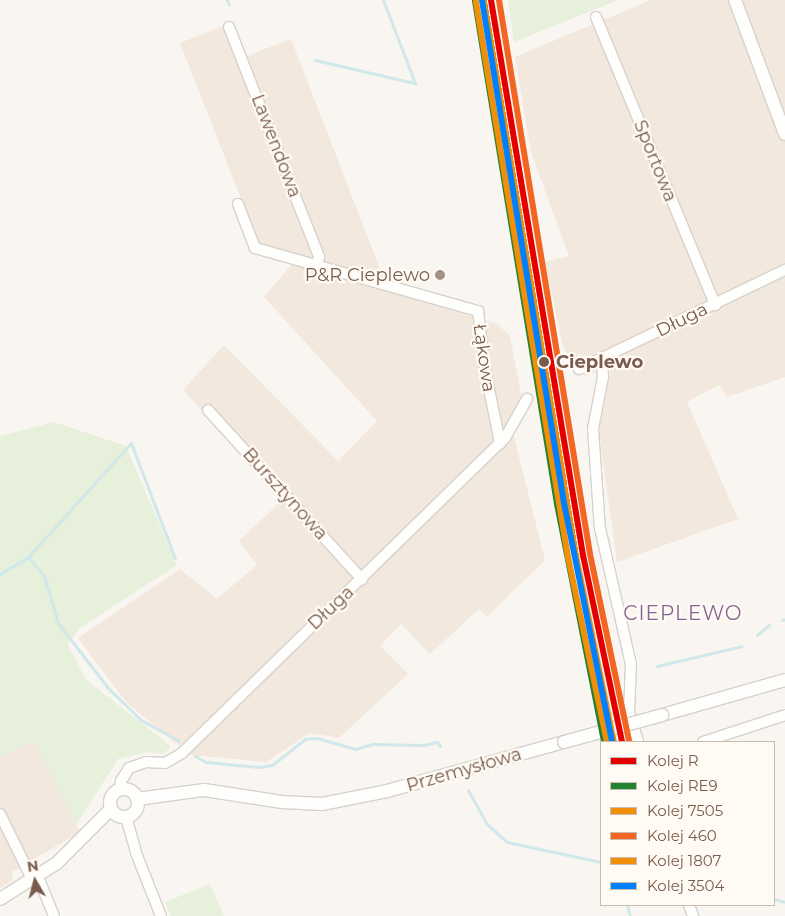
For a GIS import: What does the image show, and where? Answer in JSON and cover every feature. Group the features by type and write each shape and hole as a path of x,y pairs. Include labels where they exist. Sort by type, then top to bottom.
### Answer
{"street":[{"path":"735,0 785,134"},
{"name":"Sportowa","path":"596,17 715,305"},
{"name":"Lawendowa","path":"229,27 319,257 317,266"},
{"name":"Łąkowa","path":"238,204 255,248 478,311 485,369 500,443"},
{"name":"Długa","path":"579,370 785,270"},
{"path":"602,359 604,377 593,429 600,528 631,664 629,712 638,741"},
{"name":"Długa","path":"0,899 35,879 74,848 112,809 110,799 120,789 120,780 129,768 146,762 165,763 182,752 512,431 527,398"},
{"name":"Bursztynowa","path":"208,410 362,579"},
{"name":"Przemysłowa","path":"137,799 204,790 282,802 322,804 387,791 785,680"},
{"path":"706,741 785,715"},
{"path":"120,789 131,790 137,799 136,810 126,817"},
{"path":"112,809 126,817 136,853 162,916"},
{"path":"0,814 54,916"}],"shaded area":[{"path":"651,0 785,0 785,377 727,397 719,385 687,402 738,519 617,562 599,432 611,366 584,376 583,362 572,365 563,346 545,262 569,256 531,152 515,57"},
{"path":"233,22 247,56 291,39 389,292 497,324 510,336 522,400 502,436 514,437 545,560 487,617 479,609 430,654 401,624 380,646 408,674 339,738 310,733 266,762 190,755 126,702 78,638 180,569 217,599 257,565 239,541 284,498 183,390 224,345 338,461 377,421 264,297 299,256 259,245 180,43"},
{"path":"34,740 80,832 12,872 13,880 0,888 0,756"}],"green space":[{"path":"508,0 618,0 514,42"},
{"path":"54,422 126,446 177,565 80,628 68,644 86,680 171,746 164,754 147,752 118,759 76,825 34,740 0,756 0,436"},
{"path":"210,884 224,916 171,916 165,902"}],"waterway":[{"path":"227,0 229,5"},
{"path":"315,60 415,83 383,0"},
{"path":"28,557 131,443 175,558"},
{"path":"0,574 28,557 44,576 58,623 108,688 141,720 179,741"},
{"path":"757,635 769,625"},
{"path":"657,666 742,646"},
{"path":"195,756 206,762 259,767 272,765 305,739 317,738 355,749 373,744 423,745 437,742 440,746"},
{"path":"468,790 487,824 507,842 600,862"},
{"path":"775,899 785,902"},
{"path":"627,906 630,916"}],"rail line":[{"name":"3504","path":"482,0 564,503 612,741"},
{"name":"R","path":"491,0 583,555 622,741"},
{"name":"460","path":"499,0 590,554 629,740"},
{"name":"RE9","path":"475,1 557,504 604,741"},
{"name":"7505","path":"484,1 576,556 614,741"},
{"name":"1807","path":"476,2 568,557 607,741"}],"place":[{"name":"P&R Cieplewo","path":"440,275"},
{"name":"Cieplewo","path":"544,362"}],"district":[{"name":"CIEPLEWO","path":"683,613"}]}
